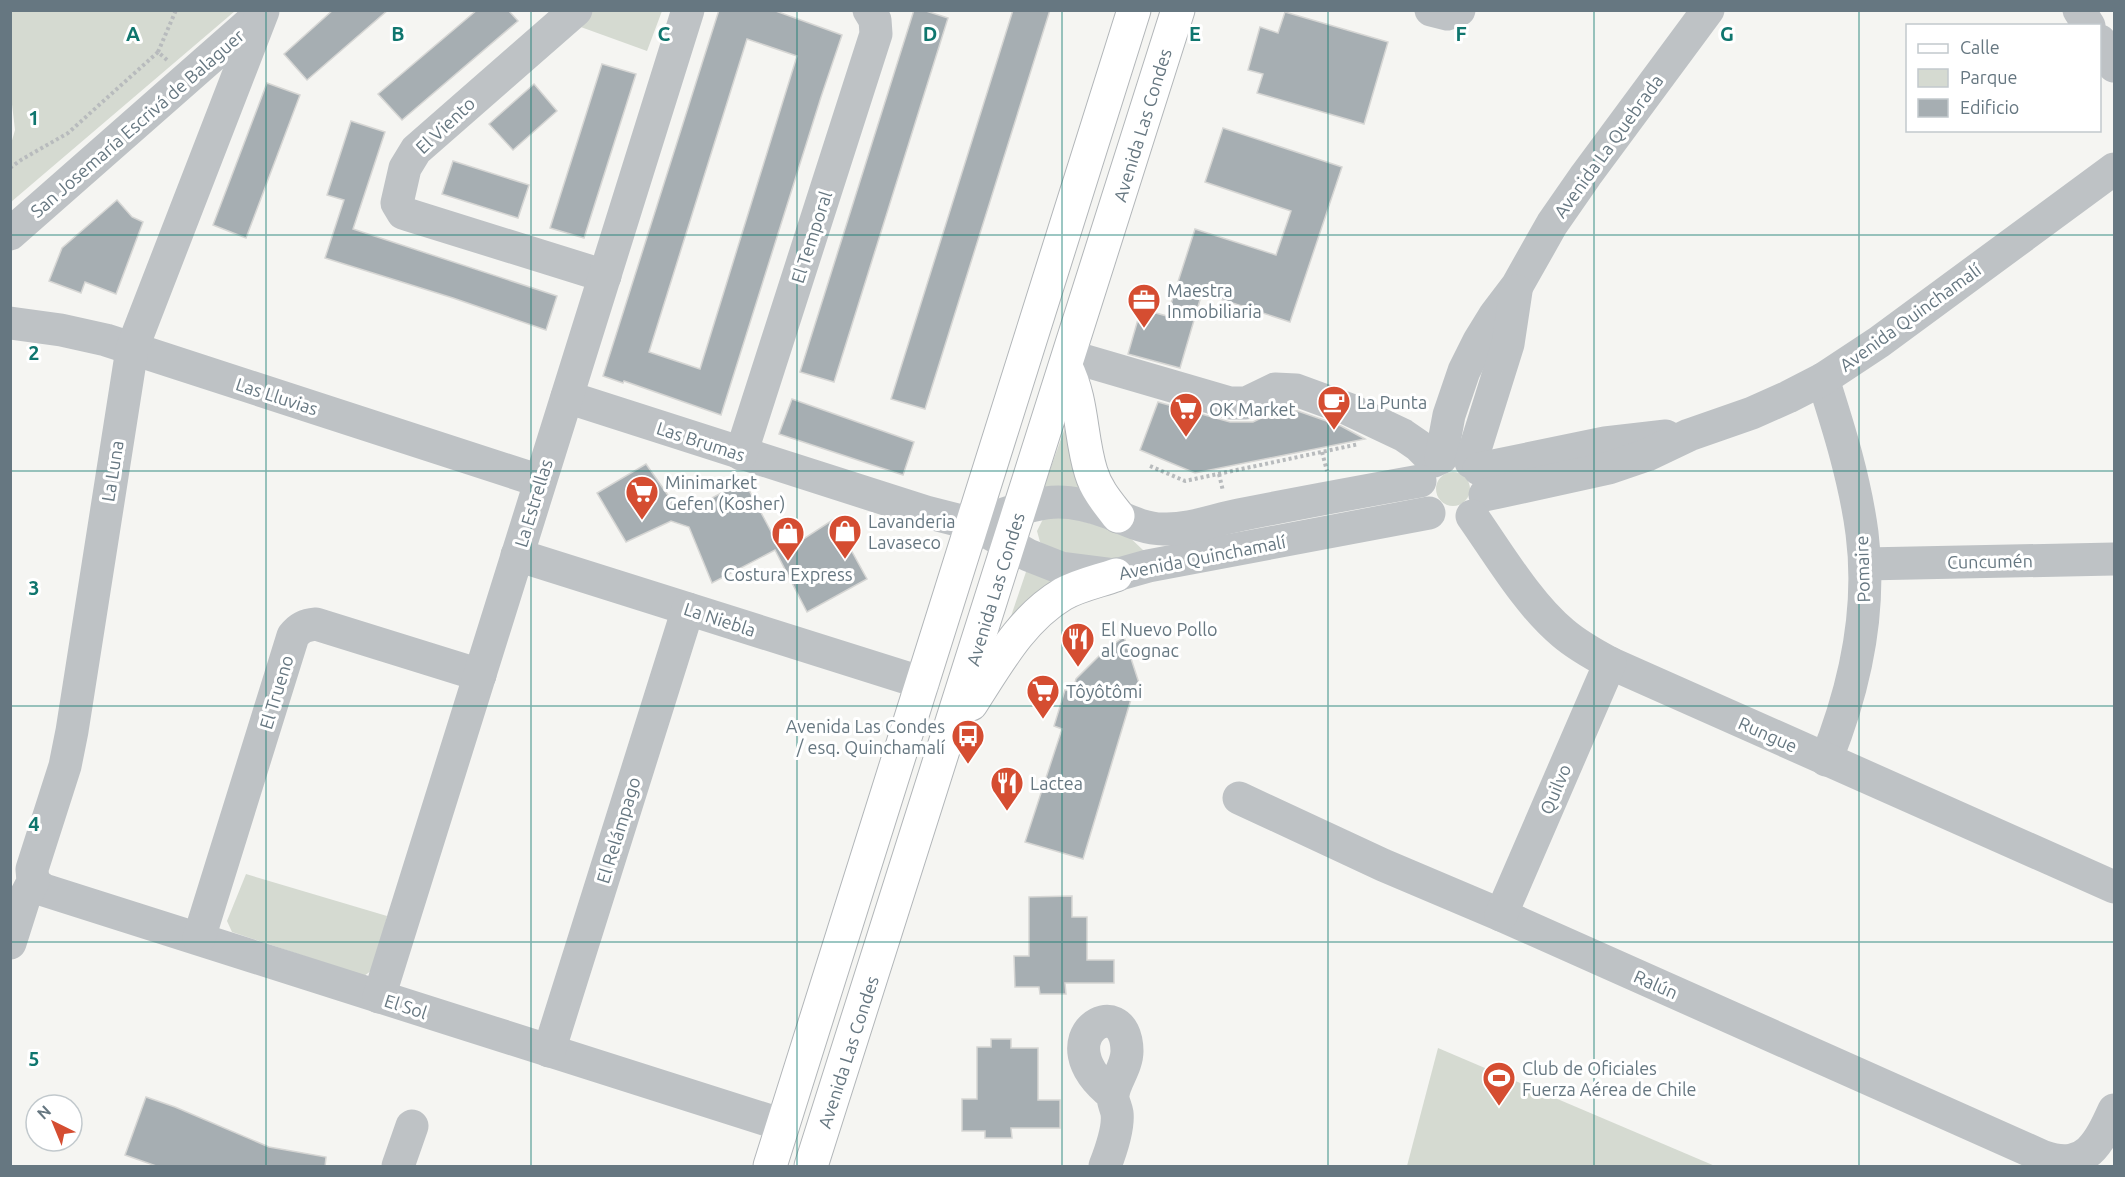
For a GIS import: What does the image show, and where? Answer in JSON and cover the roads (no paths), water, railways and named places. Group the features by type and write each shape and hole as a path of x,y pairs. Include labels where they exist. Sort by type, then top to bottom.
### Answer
{"main road":[{"path":"770,1167 1134,10"},
{"name":"Avenida Las Condes","path":"811,1167 1178,10"},
{"path":"1068,362 1080,407 1091,474 1097,488 1127,520"},
{"path":"947,740 1007,648 1036,615 1064,593 1116,575"}],"street":[{"name":"El Viento","path":"576,10 416,150 405,168 397,203 403,213 409,216 605,276"},
{"name":"La Estrellas","path":"379,997 688,10"},
{"path":"1431,10 1447,14 1459,10"},
{"name":"Avenida La Quebrada","path":"1457,477 1449,415 1464,371 1495,315 1517,286 1552,224 1708,10"},
{"path":"2079,10 2088,24"},
{"name":"San Josemaría Escrivá de Balaguer","path":"10,234 263,11"},
{"name":"La Luna","path":"10,943 24,899 33,882 32,869 65,766 132,350 263,11"},
{"name":"El Temporal","path":"741,454 876,34 872,15"},
{"path":"2101,43 2115,66"},
{"name":"Avenida Quinchamalí","path":"974,524 1037,503 1064,502 1081,504 1162,529 1185,527 1230,516 1457,477 1609,468 1647,455 1689,435 1752,413 1823,379 1879,342 2115,169"},
{"name":"Las Lluvias","path":"10,323 83,335 540,481"},
{"name":"Rungue","path":"1068,362 1230,403 1246,403 1275,389 1296,390 1348,409 1404,435 1457,477 1547,618 1562,633 1586,650 1610,663 1826,760 2115,887"},
{"name":"Pomaire","path":"1823,379 1849,466 1861,524 1865,564 1864,607 1857,662 1839,728 1826,760"},
{"name":"Las Brumas","path":"567,397 926,512 974,524"},
{"path":"1457,477 1461,521 1439,520 1429,513 1422,504 1419,493 1457,477"},
{"name":"Avenida Quinchamalí","path":"974,524 1009,545 1061,568 1116,575 1148,566 1429,513"},
{"path":"1127,520 1148,532 1154,543 1154,556 1148,566"},
{"name":"La Niebla","path":"517,555 923,683"},
{"name":"Cuncumén","path":"1865,564 2115,559"},
{"name":"El Relámpago","path":"549,1051 688,609"},
{"name":"El Trueno","path":"199,938 293,636 297,632 308,624 315,624 480,675"},
{"name":"Quilvo","path":"1501,915 1610,663"},
{"name":"Ralún","path":"1239,798 1383,865 1501,915 2044,1157 2057,1161 2075,1159 2092,1150 2098,1144 2115,1110"},
{"name":"El Sol","path":"33,882 44,890 783,1125"},
{"path":"1105,1167 1111,1152 1117,1115 1113,1095"},
{"path":"398,1167 412,1126"}],"place":[{"name":"Maestra Inmobiliaria","path":"1144,329"},
{"name":"La Punta","path":"1334,431"},
{"name":"OK Market","path":"1186,438"},
{"name":"Minimarket Gefen (Kosher)","path":"642,521"},
{"name":"Lavanderia Lavaseco","path":"845,560"},
{"name":"Costura Express","path":"788,562"},
{"name":"El Nuevo Pollo al Cognac","path":"1078,668"},
{"name":"Tôyôtômi","path":"1043,720"},
{"name":"Avenida Las Condes / esq. Quinchamalí","path":"968,765"},
{"name":"Lactea","path":"1007,812"},
{"name":"Club de Oficiales Fuerza Aérea de Chile","path":"1499,1107"}]}
